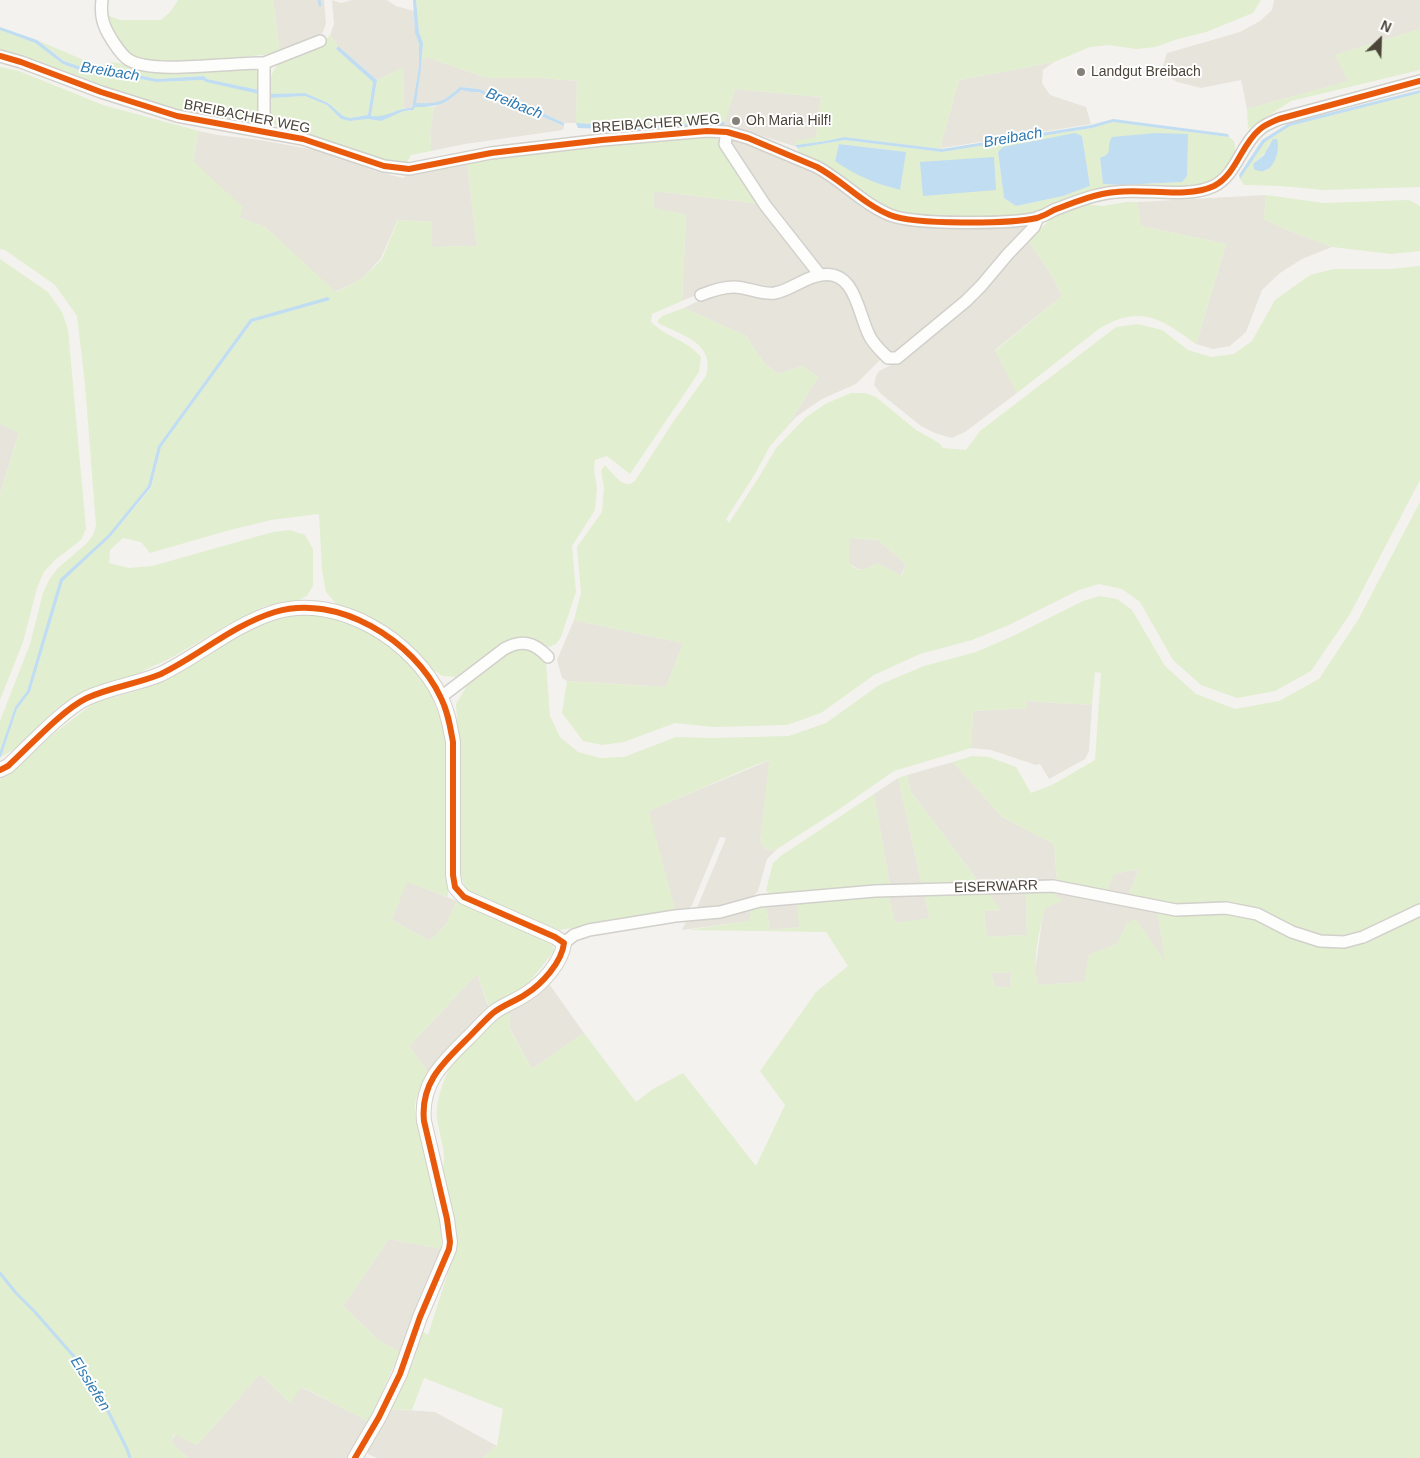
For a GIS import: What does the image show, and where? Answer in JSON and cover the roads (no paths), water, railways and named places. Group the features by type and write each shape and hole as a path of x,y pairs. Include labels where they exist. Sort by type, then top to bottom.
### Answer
{"street":[{"path":"102,0 101,19 104,28 128,60 142,65 167,68 248,62 264,63 320,41"},
{"name":"BREIBACHER WEG","path":"0,56 177,116 264,131 312,142 384,166 409,169 500,152 612,139 706,131 727,132 748,138 806,161 828,173 877,209 902,219 986,222 1038,218 1092,196 1117,192 1196,191 1214,186 1225,177 1259,130 1279,119 1420,81"},
{"name":"BREIBACHER WEG","path":"264,63 264,131"},
{"name":"BREIBACHER WEG","path":"727,132 725,144 764,205 820,275"},
{"path":"701,295 717,289 735,287 776,293 820,275 836,277 849,285 869,335 878,348 888,358 897,358 966,301 1034,228 1038,218"},
{"path":"0,770 8,766 73,706 87,698 161,674 256,619 295,608 320,608 336,612 352,617 380,632 415,661 441,697 450,724 453,742 453,875 455,886 464,897 548,933 564,943 563,952 544,977 525,995 494,1013 442,1064 425,1092 424,1121 447,1219 449,1249 420,1317 400,1374 379,1417 355,1458"},
{"path":"441,697 504,649 515,643 524,642 535,646 548,657"},
{"name":"EISERWARR","path":"564,943 574,935 589,930 675,916 720,912 760,901 875,891 1053,886 1176,910 1226,908 1257,914 1292,932 1320,941 1344,942 1363,937 1420,910"}],"water":[{"name":"Breibach","path":"413,0 416,0 419,32 423,43 416,103 440,101 460,87 480,89 487,93 519,102 564,123 564,126 479,92 461,90 440,104 415,107 413,110 404,111 381,121 368,119 350,121 341,119 327,105 305,96 269,98 269,94 305,93 328,103 343,116 350,118 368,115 373,82 336,49 338,46 377,80 371,116 382,116 412,108 419,66 419,44 415,33"},
{"name":"Breibach","path":"0,27 37,40 64,61 87,69 100,67 157,79 204,76 207,79 259,90 259,94 203,80 156,82 100,71 87,73 63,64 35,43 0,30"},
{"path":"1420,90 1420,93 1290,126 1265,142 1240,179 1239,175 1262,140 1289,123"},
{"name":"Breibach","path":"1113,119 1228,134 1229,137 1113,122 1092,128 942,152 845,140 797,148 796,145 844,137 942,149 1091,125"},
{"path":"725,122 724,127 698,126 638,130 578,128 576,123 637,127"},
{"path":"1075,133 1082,136 1090,186 1063,196 1016,206 1004,198 998,152 1003,147"},
{"path":"1156,133 1188,134 1187,176 1182,182 1103,184 1100,158 1109,152 1109,144 1112,137"},
{"path":"1273,139 1277,139 1278,145 1276,157 1270,168 1260,171 1254,169 1253,164 1264,155"},
{"path":"839,144 906,152 900,190 850,171 835,161"},
{"path":"994,157 996,190 923,196 920,162"},
{"path":"328,297 330,300 252,322 161,447 151,487 111,536 63,581 30,692 17,709 0,757 0,751 15,707 27,691 60,579 108,535 148,486 158,446 250,319"}],"waterway":[{"path":"319,0 320,5"},
{"name":"Elssiefen","path":"0,1273 77,1360 85,1382 108,1411 130,1458"}],"place":[{"name":"Landgut Breibach","path":"1081,72"},
{"name":"Oh Maria Hilf!","path":"736,121"}]}
